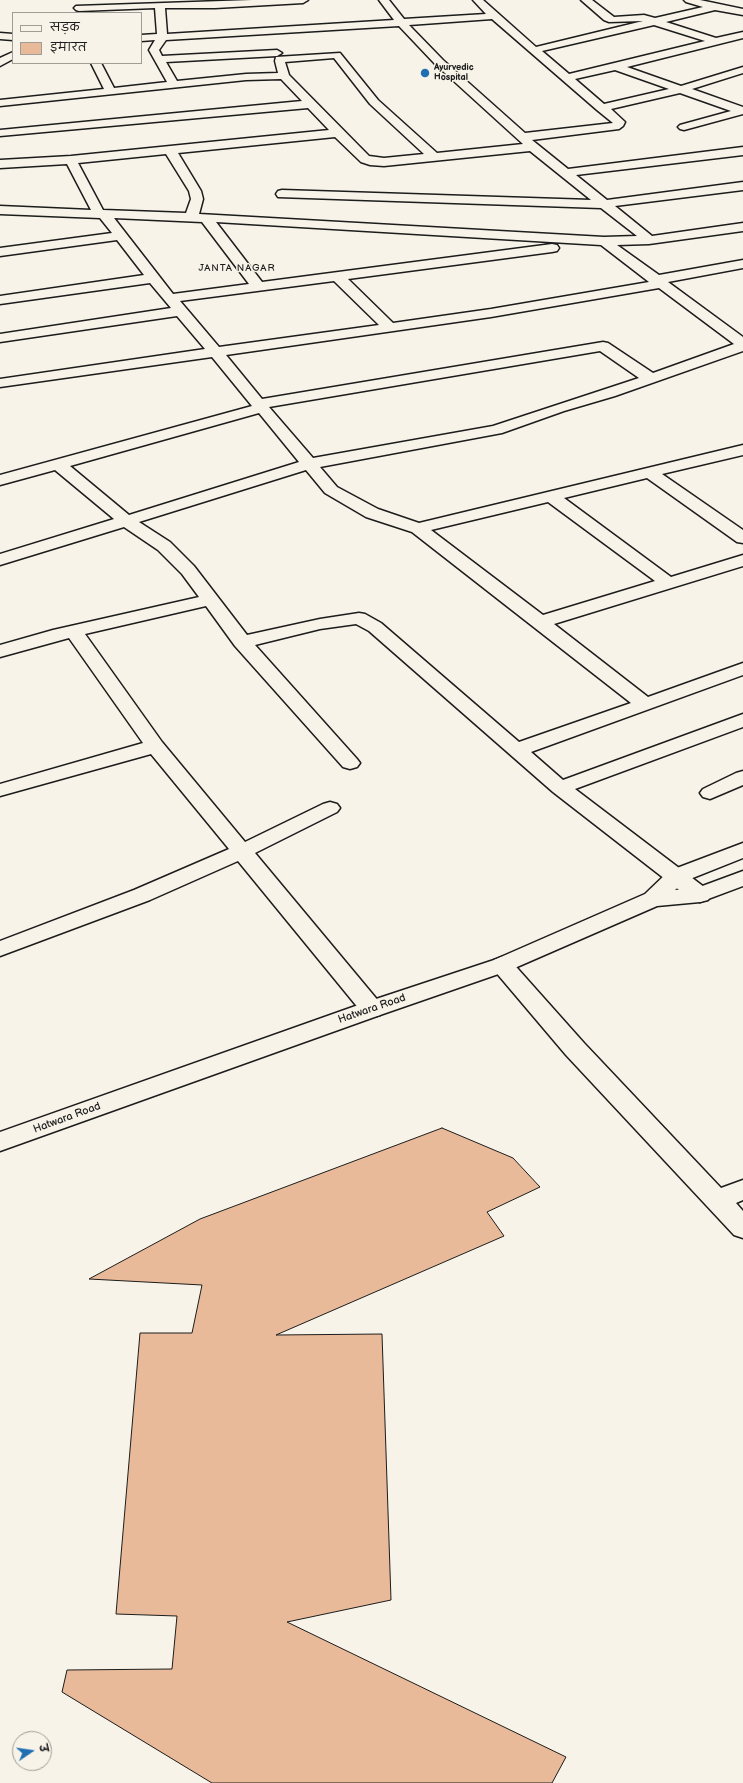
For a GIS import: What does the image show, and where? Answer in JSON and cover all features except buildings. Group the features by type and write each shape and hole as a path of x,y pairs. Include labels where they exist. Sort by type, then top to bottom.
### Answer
{"street":[{"path":"72,0 76,10 192,3 303,0"},
{"path":"384,0 401,22 439,62 533,147 649,240"},
{"path":"478,0 494,16 619,122 619,124 615,127 523,137"},
{"path":"586,0 608,18 613,20 644,18 714,41"},
{"path":"689,0 715,8 743,12"},
{"path":"262,2 281,31"},
{"path":"160,5 162,38 154,50 181,116"},
{"path":"535,50 715,8"},
{"path":"142,38 281,31 494,16"},
{"path":"264,32 278,56 284,76 365,159 384,162 533,147"},
{"path":"568,78 743,35"},
{"path":"0,36 12,37"},
{"path":"0,63 11,50"},
{"path":"158,59 336,55 340,58 374,102 433,156"},
{"path":"97,64 111,92"},
{"path":"615,66 743,111"},
{"path":"601,108 682,89 743,70"},
{"path":"0,103 246,77 284,76"},
{"path":"0,133 310,104"},
{"path":"684,127 743,111"},
{"path":"65,127 74,143 77,159 102,214 216,354 331,490 372,513 418,528 645,704"},
{"path":"0,164 77,159 338,133"},
{"path":"170,150 195,191 197,199 191,218"},
{"path":"566,173 743,151"},
{"path":"282,194 603,204 743,186"},
{"path":"0,210 206,218 604,241 649,240 743,227"},
{"path":"206,218 258,286"},
{"path":"0,252 121,236"},
{"path":"171,298 604,241 743,345"},
{"path":"0,383 216,354 491,313 658,282 743,264"},
{"path":"337,276 390,328"},
{"path":"0,300 153,278"},
{"path":"0,338 181,311"},
{"path":"726,332 743,328"},
{"path":"0,560 309,464 496,430 743,345"},
{"path":"0,480 260,406 604,346 650,378"},
{"path":"418,528 743,450"},
{"path":"58,464 126,521 164,546 188,570 242,642 350,763"},
{"path":"650,473 743,538"},
{"path":"552,497 668,583"},
{"path":"541,622 743,560"},
{"path":"0,651 210,600"},
{"path":"242,642 320,624 359,618 375,627 560,788 700,895"},
{"path":"74,632 155,746 372,1009"},
{"path":"517,750 743,670"},
{"path":"560,788 743,720"},
{"path":"0,790 155,746"},
{"path":"710,793 743,777"},
{"path":"0,949 142,895 241,852 330,808"},
{"path":"653,900 677,876 743,850"},
{"name":"Hatwara Road","path":"0,1142 372,1009 502,965 653,900 700,895 743,878"},
{"path":"502,965 575,1049 743,1228"},
{"path":"717,1200 743,1190"}],"place":[{"name":"Ayurvedic Hospital","path":"425,73"}],"district":[{"name":"JANTA NAGAR","path":"237,268"}]}
